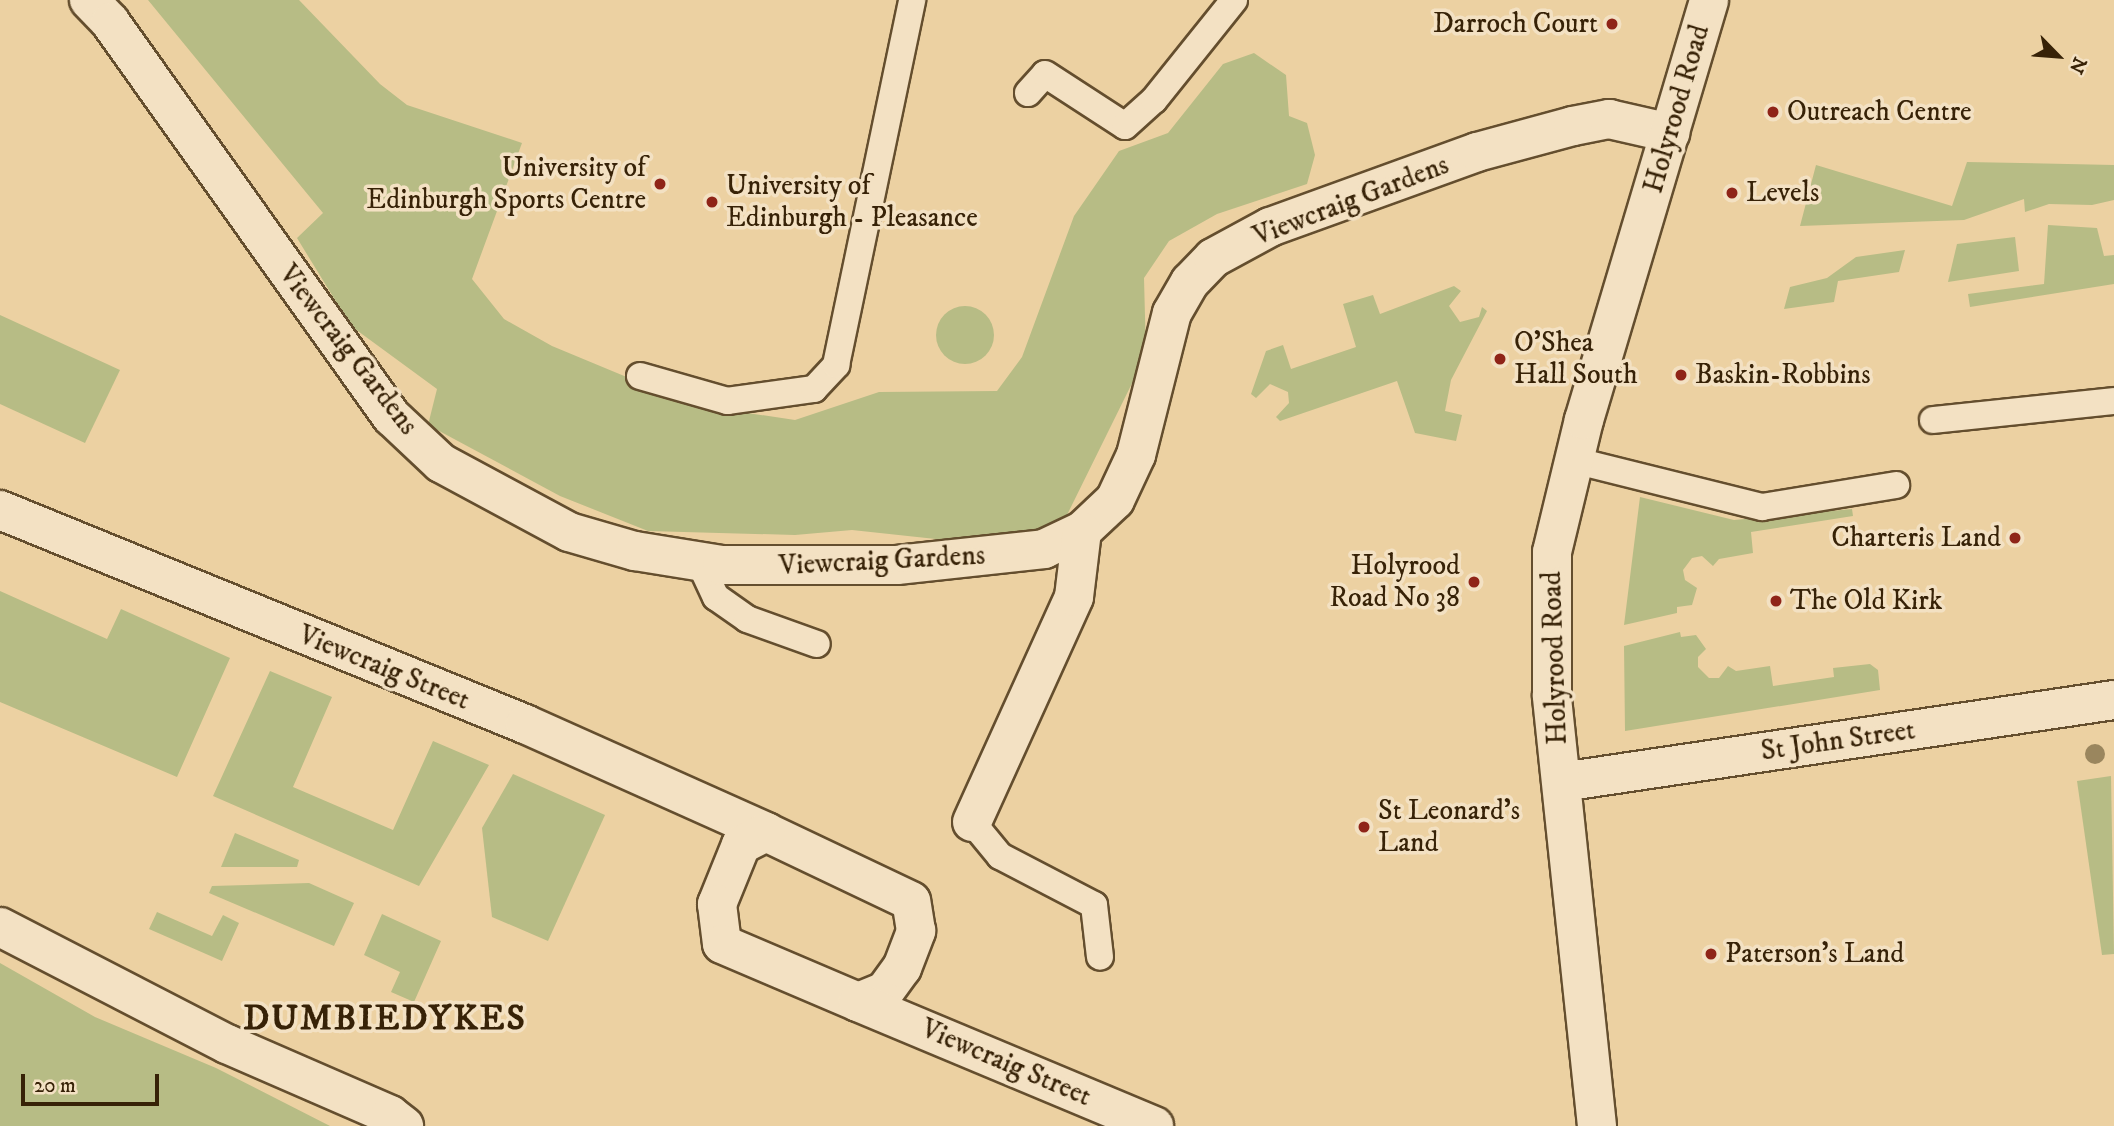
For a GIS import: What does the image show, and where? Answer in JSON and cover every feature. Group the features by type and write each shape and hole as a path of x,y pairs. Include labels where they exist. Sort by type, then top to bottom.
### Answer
{"street":[{"name":"Viewcraig Gardens","path":"89,0 110,22 392,417 441,463 569,532 635,551 699,561 806,568 897,565 1044,549 1082,531 1115,500 1136,455 1172,313 1190,282 1213,258 1270,227 1477,152 1561,129 1609,120 1670,133"},
{"name":"Holyrood Road","path":"1597,1126 1552,695 1549,587 1552,552 1573,460 1709,0"},
{"name":"Viewcraig Street","path":"0,510 526,724 766,832 911,901 916,931 902,968 885,991 858,1002"},
{"path":"972,822 1074,597 1082,531"},
{"name":"St John Street","path":"1562,782 2114,701"},
{"name":"Viewcraig Street","path":"766,832 741,845 716,904 723,944 1154,1126"},
{"path":"0,927 227,1044 390,1115 404,1126"}],"lane":[{"path":"639,376 727,401 814,389 836,366 912,0"},
{"path":"1028,93 1045,74 1125,126 1154,100 1234,0"},
{"path":"1933,420 2114,401"},
{"path":"1573,460 1762,507 1896,485"},
{"path":"699,561 716,597 747,619 817,644"},
{"path":"972,822 1000,856 1094,905 1100,957"}],"green space":[{"path":"148,0 299,0 380,84 407,105 522,143 472,279 504,319 552,346 694,405 795,420 879,392 997,391 1022,357 1074,216 1119,151 1168,133 1223,64 1254,53 1286,75 1289,116 1307,123 1315,155 1307,184 1217,214 1169,241 1144,278 1146,355 1067,515 1042,533 945,540 852,530 795,535 648,531 560,496 428,425 437,389 351,326 297,238 323,213"},
{"path":"1967,162 2114,165 2114,200 2092,205 2049,204 2025,212 2024,199 1964,220 1800,226 1816,165 1952,206"},
{"path":"2048,225 2097,228 2104,256 2114,255 2114,284 1970,307 1968,294 2044,284"},
{"path":"2015,237 2019,271 1948,282 1957,244"},
{"path":"1905,250 1899,272 1838,281 1834,302 1784,309 1790,287 1827,278 1856,257"},
{"path":"1454,286 1461,291 1449,306 1460,322 1479,317 1482,307 1487,311 1451,380 1445,411 1462,415 1456,441 1415,433 1397,381 1280,421 1276,417 1289,403 1288,392 1270,384 1256,398 1251,394 1266,351 1283,345 1291,369 1356,347 1343,304 1373,295 1380,314"},
{"path":"959,306 971,306 986,314 994,329 994,341 986,356 971,364 959,364 944,356 936,341 936,329 944,314"},
{"path":"0,315 120,370 85,443 0,404"},
{"path":"1640,497 1734,520 1852,509 1853,516 1751,532 1753,553 1719,559 1713,566 1702,556 1692,558 1683,570 1685,580 1697,588 1692,605 1677,607 1677,613 1624,625"},
{"path":"0,591 107,639 121,609 230,658 177,777 0,702"},
{"path":"1680,632 1681,637 1696,635 1706,649 1698,657 1698,667 1709,678 1719,678 1728,666 1736,671 1770,666 1773,686 1834,677 1833,668 1870,664 1878,670 1880,690 1625,731 1624,646"},
{"path":"270,671 332,697 293,787 393,830 433,741 489,765 419,886 213,796"},
{"path":"513,774 605,815 548,941 492,917 482,828"},
{"path":"2111,776 2114,954 2102,955 2077,781"},
{"path":"235,833 299,860 297,867 221,867"},
{"path":"309,883 354,903 334,946 209,893 212,886"},
{"path":"157,912 212,936 223,915 239,923 222,961 149,929"},
{"path":"382,914 441,941 414,1002 391,992 400,972 364,955"},
{"path":"0,963 95,1017 216,1068 330,1126 0,1126"}],"place":[{"name":"Darroch Court","path":"1612,24"},
{"name":"Outreach Centre","path":"1773,112"},
{"name":"University of Edinburgh Sports Centre","path":"660,184"},
{"name":"Levels","path":"1732,193"},
{"name":"University of Edinburgh - Pleasance","path":"712,202"},
{"name":"O'Shea Hall South","path":"1500,359"},
{"name":"Baskin-Robbins","path":"1681,375"},
{"name":"Charteris Land","path":"2015,538"},
{"name":"Holyrood Road No 38","path":"1474,582"},
{"name":"The Old Kirk","path":"1776,601"},
{"name":"St Leonard's Land","path":"1364,827"},
{"name":"Paterson's Land","path":"1711,954"}],"district":[{"name":"DUMBIEDYKES","path":"385,1019"}]}
